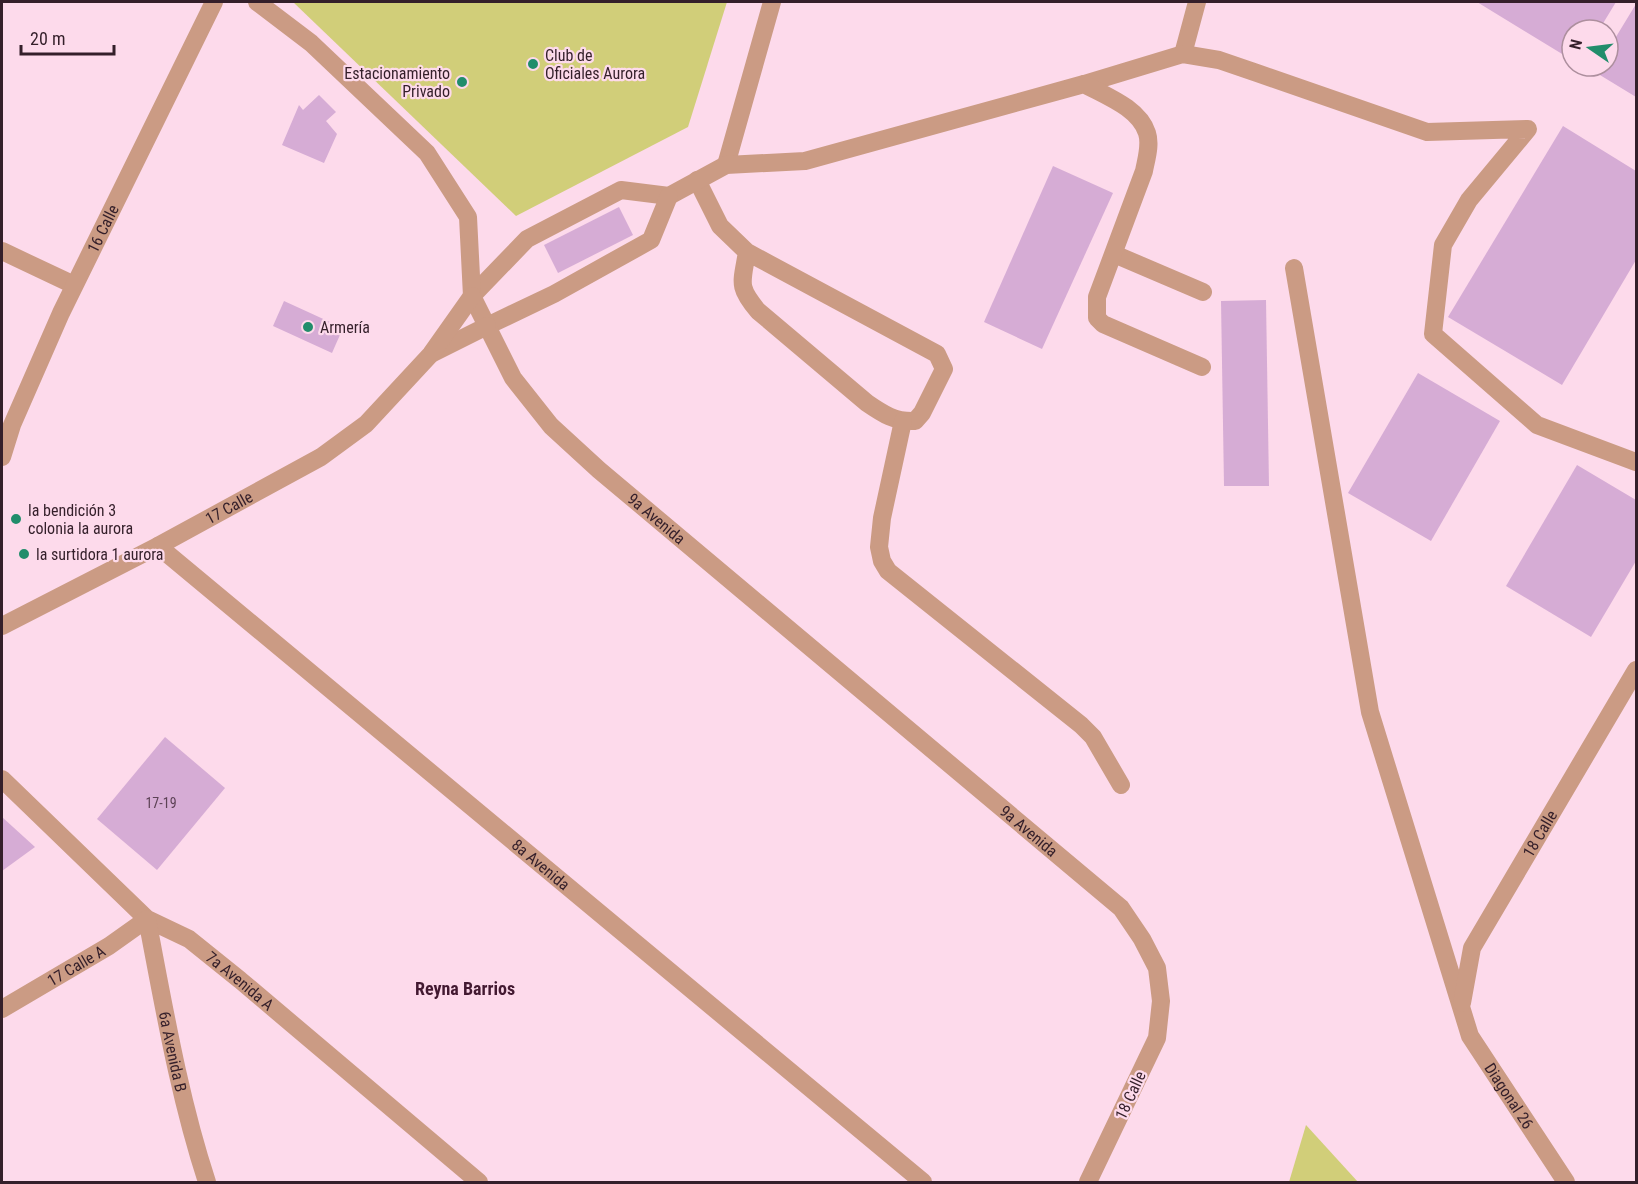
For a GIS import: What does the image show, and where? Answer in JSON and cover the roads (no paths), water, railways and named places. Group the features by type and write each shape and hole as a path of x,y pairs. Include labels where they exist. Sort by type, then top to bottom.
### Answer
{"street":[{"name":"16 Calle","path":"2,457 12,425 74,285 214,2"},
{"name":"9a Avenida","path":"257,2 311,43 427,153 468,217 472,296 513,378 551,426 599,470 1121,908 1142,939 1157,968"},
{"path":"726,165 772,2"},
{"path":"1183,54 1197,2"},
{"path":"669,196 726,165 805,161 1084,84 1183,54 1219,60 1257,72 1427,132 1528,129 1469,200 1443,245 1433,334 1537,425 1636,462"},
{"path":"1084,84 1126,107 1140,120 1148,135 1144,171 1097,297 1097,318 1103,324 1202,367"},
{"path":"697,180 720,226 747,252 937,354 944,369 935,389 915,421 903,421 886,416 867,403 758,311 744,294 742,283 747,252"},
{"name":"17 Calle","path":"2,626 158,546 321,457 366,424 431,354 472,296 527,238 621,190 669,196 651,240 554,294 431,354"},
{"path":"2,251 74,285"},
{"path":"1114,254 1203,292"},
{"name":"Diagonal 26","path":"1294,268 1370,712 1470,1036 1566,1182"},
{"path":"903,421 882,518 879,547 882,561 888,571 1081,725 1093,737 1121,785"},
{"name":"8a Avenida","path":"158,546 923,1182"},
{"name":"18 Calle","path":"1461,1005 1472,948 1636,670"},
{"name":"7a Avenida A","path":"2,779 147,919 189,939 479,1182"},
{"name":"17 Calle A","path":"2,1009 109,946 147,919"},
{"name":"6a Avenida B","path":"147,919 171,1043 207,1182"},
{"name":"18 Calle","path":"1089,1182 1157,1038 1161,1001 1157,968"}],"place":[{"name":"Club de Oficiales Aurora","path":"533,64"},
{"name":"Estacionamiento Privado","path":"462,82"},
{"name":"Armería","path":"308,327"},
{"name":"la bendición 3 colonia la aurora","path":"16,519"},
{"name":"la surtidora 1 aurora","path":"24,554"}],"district":[{"name":"Reyna Barrios","path":"465,989"}]}
